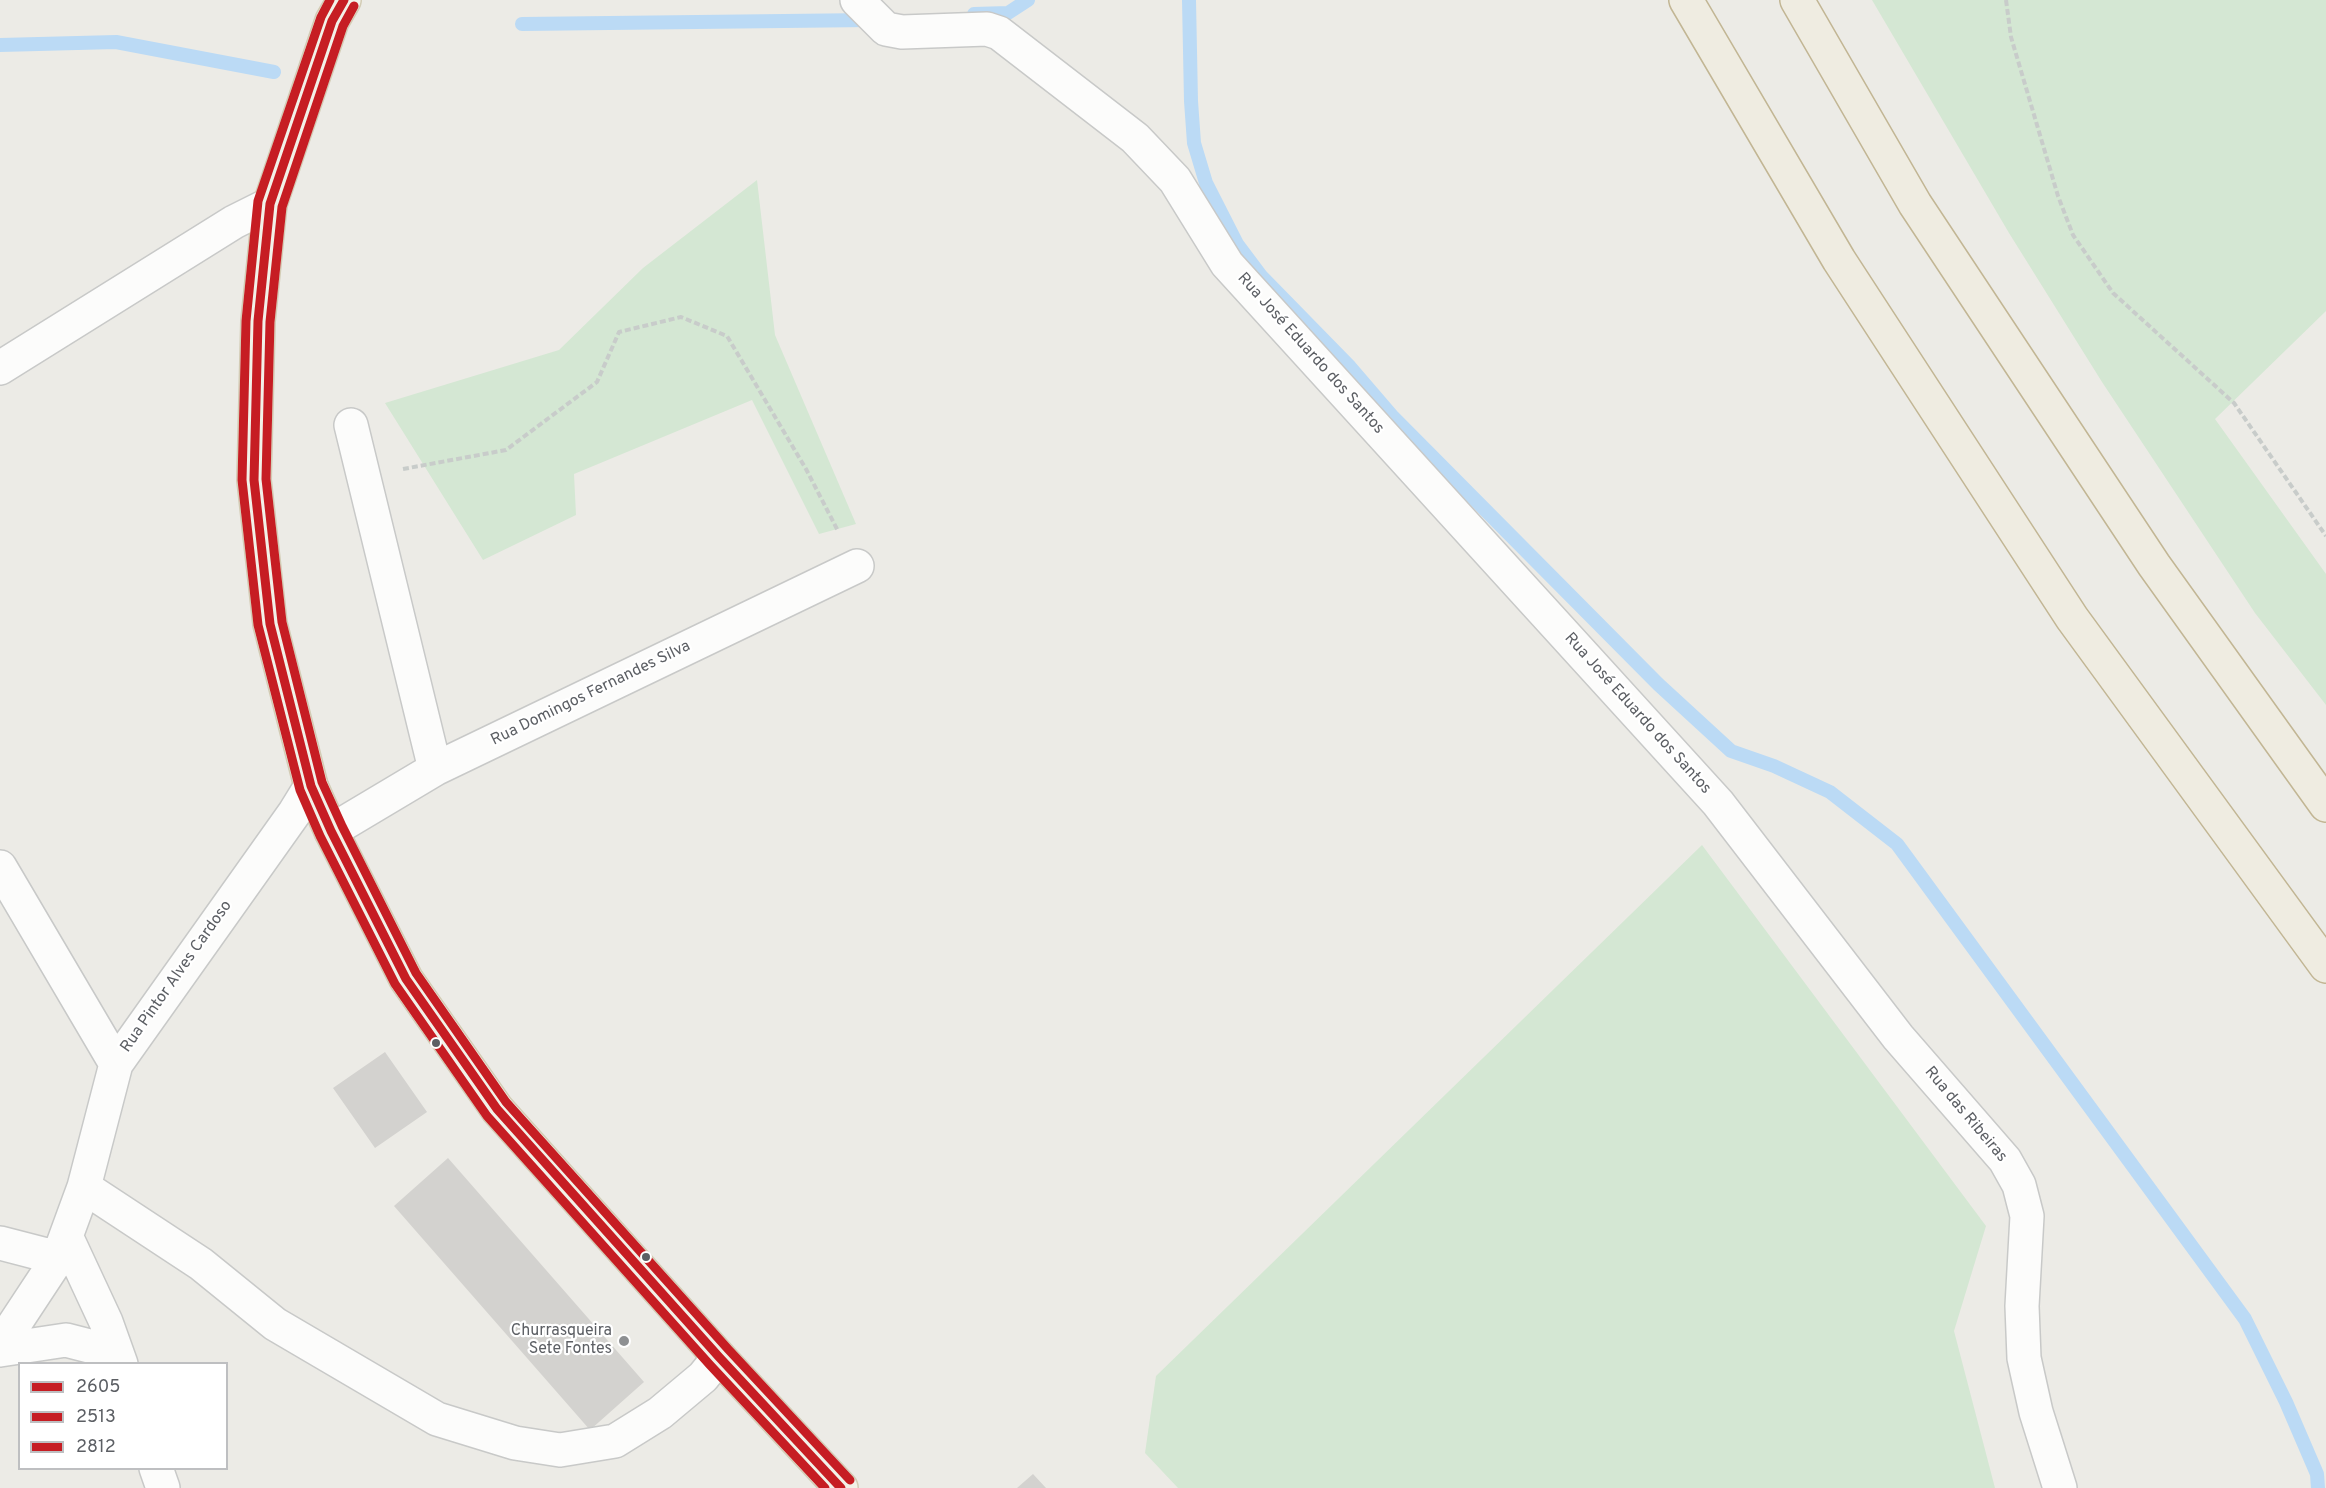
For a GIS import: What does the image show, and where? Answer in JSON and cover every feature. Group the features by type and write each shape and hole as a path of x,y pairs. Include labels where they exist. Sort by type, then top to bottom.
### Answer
{"highway":[{"path":"1686,0 1839,260 2072,618 2326,966"},
{"path":"1797,0 1915,204 2154,565 2326,806"}],"main road":[{"path":"344,0 332,21 270,204 258,321 254,480 270,624 311,786 331,831 406,980 497,1109 719,1357 841,1488"}],"street":[{"name":"Rua José Eduardo dos Santos","path":"857,0 886,29 902,32 987,29 999,33 1135,138 1175,180 1227,264 1718,802"},
{"path":"0,368 234,222 270,204"},
{"path":"351,424 435,769"},
{"name":"Rua Domingos Fernandes Silva","path":"331,831 435,769 857,566"},
{"name":"Rua Pintor Alves Cardoso","path":"0,1348 62,1247 84,1187 116,1064 295,812 311,786"},
{"name":"Rua das Ribeiras","path":"1718,802 1898,1037 2005,1160 2019,1185 2027,1216 2022,1306 2024,1358 2036,1412 2060,1488"},
{"path":"0,867 116,1064"},
{"path":"84,1187 201,1264 285,1330 437,1419 515,1443 560,1450 615,1441 660,1413 703,1377 719,1357"},
{"path":"0,1243 62,1247 106,1322 119,1362"},
{"path":"0,1348 66,1340 97,1348 117,1362"},
{"path":"157,1470 163,1488"}],"path":[{"path":"2006,0 2011,37 2058,196 2073,235 2113,294 2234,403 2326,536"},
{"path":"365,477 506,450 597,382 619,332 681,317 727,336 806,469 857,566"}],"green space":[{"path":"1872,0 2326,0 2326,311 2215,419 2326,574 2326,705 2255,613 2102,382 2009,233"},
{"path":"757,180 775,335 856,524 819,534 752,400 574,474 576,515 483,560 385,403 559,350 643,268"},
{"path":"1702,845 1986,1226 1954,1331 1995,1488 1178,1488 1145,1453 1156,1376"}],"building":[{"path":"385,1052 427,1112 375,1148 333,1088"},
{"path":"448,1158 644,1382 590,1430 394,1206"},
{"path":"1033,1474 1046,1488 1017,1488"}],"waterway":[{"path":"974,14 1008,13 1028,0"},
{"path":"1189,0 1194,143 1206,183 1237,244 1261,276 1350,367 1393,417 1658,684 1731,751 1774,766 1830,792 1897,844 2245,1319 2286,1402 2317,1474 2318,1488"},
{"path":"522,24 871,20"},
{"path":"0,45 116,42 274,72"}],"transit line":[{"name":"2513","path":"330,0 321,17 258,201 246,321 242,480 258,625 300,790 320,836 395,984 487,1116 710,1365 825,1488"},
{"name":"2605","path":"344,0 332,21 270,204 258,321 254,480 270,624 311,786 331,831 406,979 497,1109 719,1357 841,1488"},
{"name":"2812","path":"354,6 343,26 282,207 270,322 266,479 282,622 322,782 416,973 506,1102 728,1349 850,1480"}],"place":[{"name":"Churrasqueira Sete Fontes","path":"624,1341"}]}
